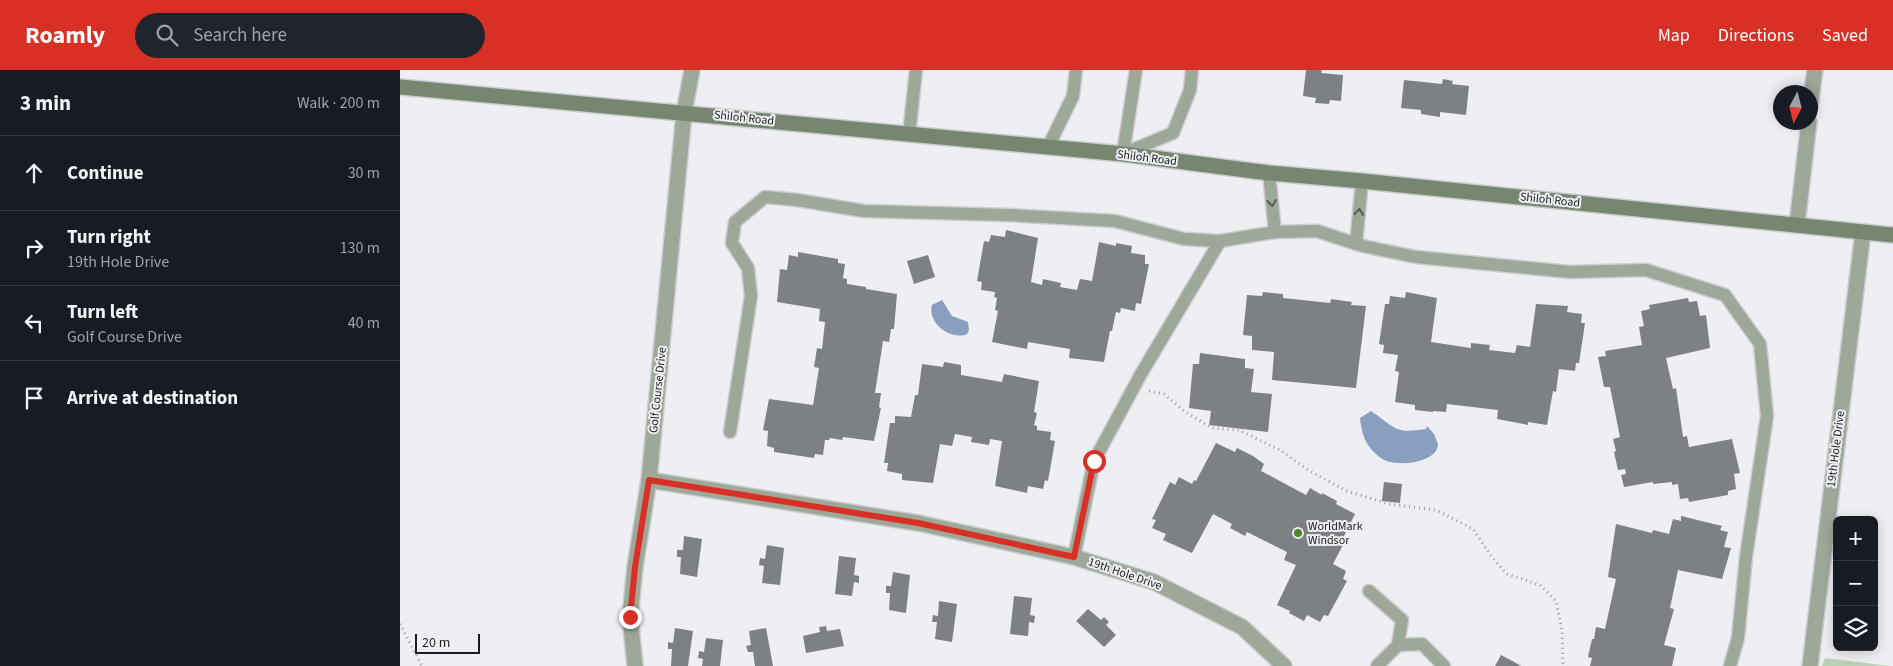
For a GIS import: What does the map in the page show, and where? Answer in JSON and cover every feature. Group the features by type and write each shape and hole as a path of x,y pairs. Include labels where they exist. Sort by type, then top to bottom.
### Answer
{"main road":[{"name":"Shiloh Road","path":"400,87 1124,154 1268,173 1893,235"}],"street":[{"name":"Golf Course Drive","path":"635,666 630,617 635,567 649,480 684,113 692,70"},
{"path":"1813,85 1815,70"},
{"path":"1797,225 1807,130"},
{"name":"19th Hole Drive","path":"1810,666 1863,232"},
{"name":"19th Hole Drive","path":"649,480 918,523 1074,557 1154,582 1242,627 1284,666"}],"lane":[{"path":"910,135 916,70"},
{"path":"1048,147 1073,96 1076,70"},
{"path":"1124,154 1136,70"},
{"path":"1124,154 1173,132 1190,90 1192,70"},
{"path":"1268,173 1275,232"},
{"path":"1356,244 1362,181"},
{"path":"730,432 751,296 748,268 732,243 735,222 765,197 797,200 864,211 998,214 1115,221 1184,239 1220,241 1275,232 1317,231 1356,244 1416,257 1570,272 1646,270 1725,295 1760,344 1767,416 1746,557 1738,638 1730,666"},
{"path":"1074,557 1094,461 1133,388 1220,241"},
{"path":"1369,592 1402,620 1398,645 1377,666"},
{"path":"1398,645 1422,644 1444,666"}],"path":[{"path":"1133,388 1164,394 1184,411 1212,428 1239,430 1280,450 1308,470 1347,491 1389,504 1436,510 1473,529 1491,556 1507,574 1540,585 1556,601 1562,630 1563,663 1566,666"},
{"path":"400,624 422,666"}],"green space":[{"path":"1825,658 1890,666 1822,666"}],"water":[{"path":"942,300 952,316 968,322 969,330 967,334 961,336 948,333 937,324 931,312 932,305"},
{"path":"1371,411 1401,430 1426,429 1427,426 1434,434 1438,444 1436,451 1425,459 1410,463 1393,463 1381,458 1368,445 1362,430 1360,418"}],"building":[{"path":"1306,70 1322,70 1321,73 1343,75 1341,101 1330,100 1329,104 1315,103 1316,98 1303,96"},
{"path":"1443,79 1453,81 1452,84 1469,86 1466,115 1440,112 1440,117 1421,114 1421,110 1401,108 1404,80 1442,84"},
{"path":"1006,230 1038,238 1031,282 1042,285 1043,279 1061,283 1060,287 1077,290 1080,279 1092,281 1099,242 1116,246 1116,243 1132,246 1131,253 1145,255 1145,264 1149,264 1141,304 1136,303 1135,311 1121,308 1120,313 1116,312 1104,362 1069,358 1070,349 1028,342 1027,349 992,342 998,311 995,310 997,298 994,297 995,292 981,290 982,282 977,281 984,241 989,242 991,235 1005,237"},
{"path":"798,252 838,259 838,263 845,264 843,278 847,279 847,284 897,294 894,329 891,329 889,342 883,341 875,393 881,393 879,407 881,408 874,441 843,437 842,440 830,438 825,440 823,455 815,454 814,458 774,452 774,448 767,446 768,431 763,430 769,399 813,405 819,368 814,367 817,348 822,349 825,322 819,321 820,309 777,302 780,269 787,270 789,255 798,257"},
{"path":"928,255 935,277 914,284 907,261"},
{"path":"1263,292 1283,294 1283,298 1330,303 1331,299 1352,302 1351,305 1366,306 1356,388 1272,380 1274,352 1252,350 1252,336 1243,335 1247,295 1262,296"},
{"path":"1406,292 1437,298 1431,342 1471,348 1471,343 1490,345 1489,350 1515,353 1517,345 1530,347 1536,304 1568,306 1567,312 1582,314 1581,323 1585,323 1579,363 1576,363 1575,371 1559,369 1556,392 1553,391 1547,425 1528,422 1528,425 1497,419 1498,410 1447,404 1446,412 1433,412 1415,410 1415,405 1395,402 1399,372 1395,371 1398,355 1383,353 1384,345 1379,344 1385,304 1389,304 1390,296 1405,298"},
{"path":"1688,298 1689,302 1697,301 1700,316 1706,315 1710,348 1666,358 1673,389 1676,388 1683,437 1687,436 1689,447 1732,439 1740,473 1734,474 1736,489 1728,491 1728,495 1689,502 1688,498 1680,499 1678,484 1672,485 1672,482 1653,484 1653,482 1624,487 1621,475 1626,474 1625,469 1618,470 1614,452 1616,451 1613,439 1620,437 1610,387 1604,387 1598,357 1606,356 1605,351 1642,345 1639,327 1644,326 1641,311 1650,309 1649,305"},
{"path":"1200,353 1245,359 1245,368 1254,369 1251,392 1272,394 1268,432 1209,425 1211,411 1189,408 1193,364 1199,364"},
{"path":"944,362 961,365 961,375 1002,382 1004,374 1039,381 1034,412 1037,413 1034,425 1037,426 1037,430 1051,432 1050,440 1055,441 1048,481 1045,480 1043,489 1028,486 1027,493 995,486 1002,441 990,439 989,445 971,442 972,437 955,434 952,446 940,444 933,483 902,480 902,474 887,471 888,463 884,463 890,423 895,423 895,416 911,417 915,395 918,395 922,364 943,367"},
{"name":"WorldMark Windsor","path":"1216,443 1235,452 1237,448 1253,456 1264,464 1261,471 1306,495 1310,488 1337,501 1336,504 1355,514 1341,542 1344,543 1333,564 1346,571 1343,579 1347,581 1328,616 1324,615 1320,622 1307,615 1304,621 1277,605 1296,565 1284,560 1287,552 1247,532 1245,536 1230,528 1232,524 1213,514 1192,553 1163,540 1166,534 1152,528 1156,520 1152,519 1170,482 1175,485 1179,477 1192,484 1194,480 1196,481"},
{"path":"1384,482 1402,484 1400,503 1382,501"},
{"path":"1681,516 1722,526 1720,530 1728,532 1724,547 1731,548 1722,579 1678,570 1670,608 1674,609 1664,645 1676,648 1672,666 1590,666 1592,658 1588,657 1592,639 1594,639 1596,627 1605,629 1616,579 1608,577 1616,524 1652,533 1653,530 1669,534 1673,519 1681,521"},
{"path":"684,536 702,539 697,577 680,574 681,557 677,557 677,550 683,550"},
{"path":"767,545 784,548 780,585 762,583 764,566 759,565 760,558 765,559"},
{"path":"839,556 856,558 854,575 859,576 859,583 854,582 852,596 835,594"},
{"path":"893,572 910,575 906,613 889,610 890,593 886,593 886,586 891,586"},
{"path":"1014,596 1032,598 1030,615 1035,616 1034,623 1029,622 1028,636 1010,634"},
{"path":"939,601 957,604 952,642 935,639 937,622 932,622 933,615 938,616"},
{"path":"1088,609 1101,620 1104,617 1109,622 1106,625 1116,635 1104,647 1076,621"},
{"path":"826,626 827,631 840,629 844,646 806,653 803,636 820,632 819,627"},
{"path":"675,628 693,631 688,666 671,666 672,649 668,649 668,642 673,643"},
{"path":"766,628 773,666 755,666 753,652 748,652 746,646 751,645 749,631"},
{"path":"706,638 723,640 720,666 702,666 703,659 698,658 699,651 704,652"},
{"path":"1501,655 1516,663 1521,666 1495,666"}],"place":[{"name":"WorldMark Windsor","path":"1298,533"}],"route":[{"path":"630,617 635,567 649,480 918,523 1074,557 1094,461"}]}
